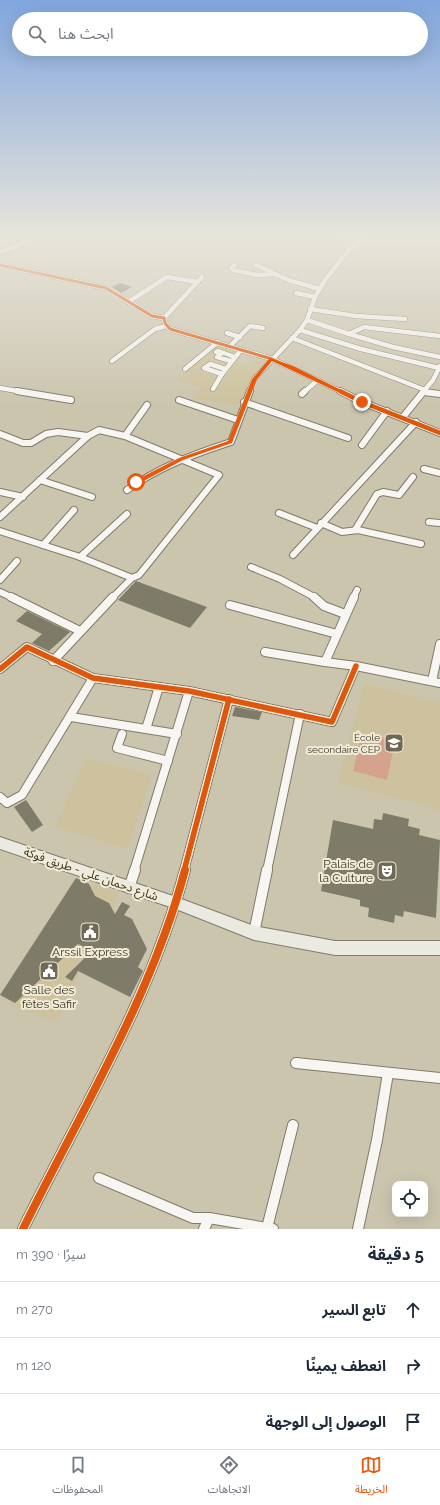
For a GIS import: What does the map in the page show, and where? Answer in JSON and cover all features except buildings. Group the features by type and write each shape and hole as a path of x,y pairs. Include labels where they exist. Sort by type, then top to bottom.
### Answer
{"main road":[{"name":"شارع دحمان علي - طريق فوكة","path":"0,843 176,903 254,933 335,948 383,950 440,948"}],"street":[{"path":"113,292 152,316 164,318"},
{"path":"128,302 143,292"},
{"path":"164,318 188,292"},
{"path":"127,490 142,479 181,459 231,442 244,402 254,379 300,330 307,320 315,297 318,292"},
{"path":"296,293 315,297"},
{"path":"310,310 356,316 405,319"},
{"path":"164,318 166,326"},
{"path":"307,320 393,347 440,357"},
{"path":"112,361 155,329 166,326 272,359 362,402 416,422 440,433"},
{"path":"230,346 250,326 263,328"},
{"path":"349,334 364,327 440,336"},
{"path":"300,330 361,350 379,352 439,367 433,380 403,417"},
{"path":"227,332 240,337"},
{"path":"292,338 424,391 440,394"},
{"path":"185,369 218,342"},
{"path":"213,389 225,368 241,350"},
{"path":"231,361 217,357 221,354 216,352 218,351 235,357"},
{"path":"222,374 204,368 210,364 225,368"},
{"path":"302,394 318,380"},
{"path":"433,380 440,380"},
{"path":"0,388 72,400"},
{"path":"180,400 238,420"},
{"path":"244,402 348,438"},
{"path":"124,436 147,405"},
{"path":"362,445 387,411"},
{"path":"292,554 379,464 416,422"},
{"path":"0,517 23,498 40,480 88,436 99,430 124,436 219,475 138,575 132,578 53,661"},
{"path":"0,434 23,443 31,444 46,434 58,432 88,436"},
{"path":"424,468 440,473"},
{"path":"355,530 377,494 383,492 399,495 413,476"},
{"path":"40,480 92,497"},
{"path":"0,492 23,498"},
{"path":"43,545 74,510"},
{"path":"279,513 342,532 355,530 421,544"},
{"path":"80,557 127,514"},
{"path":"429,522 440,523"},
{"path":"0,532 80,557 132,578"},
{"path":"0,580 18,561"},
{"path":"251,567 280,579 319,600 324,606 345,614"},
{"path":"325,662 345,614 357,590"},
{"path":"0,592 80,631"},
{"path":"230,605 337,634"},
{"path":"265,652 356,666 436,682 440,644"},
{"path":"0,669 27,647 53,661 93,678 189,691 332,722 356,666"},
{"path":"0,797 7,803 22,795 93,678"},
{"path":"146,729 160,687"},
{"path":"129,888 189,691"},
{"path":"23,1229 62,1150 100,1081 143,992 176,903 229,699"},
{"path":"254,933 300,714"},
{"path":"71,716 177,734"},
{"path":"122,734 117,748 168,761"},
{"path":"296,1063 440,1078"},
{"path":"358,1229 377,1140 388,1073"},
{"path":"98,1178 207,1223 270,1228 293,1125"}],"shaded area":[{"path":"218,344 243,353 236,364 238,362 251,365 257,357 267,360 254,377 240,405 192,399 201,388 205,388 175,380"},
{"name":"École secondaire CEP","path":"364,684 440,702 440,810 338,783"},
{"path":"362,734 395,741 387,780 353,771"},
{"path":"86,758 152,775 128,849 55,827"},
{"path":"74,878 119,893 56,1022 8,1003"}],"cycle path":[{"path":"113,292 152,316 164,318 165,323 170,329 272,359 292,367 362,402 440,433"},
{"path":"0,669 27,647 93,678 189,691 332,722 356,666"},
{"path":"23,1229 62,1150 100,1081 143,992 176,903 229,699"}],"place":[{"name":"École secondaire CEP","path":"394,743"},
{"name":"Palais de la Culture","path":"387,871"},
{"name":"Arssil Express","path":"90,932"},
{"name":"Salle des fêtes Safir","path":"49,971"}],"route":[{"path":"136,482 181,459 231,442 244,402 254,379 272,359 292,367 362,402"}]}
